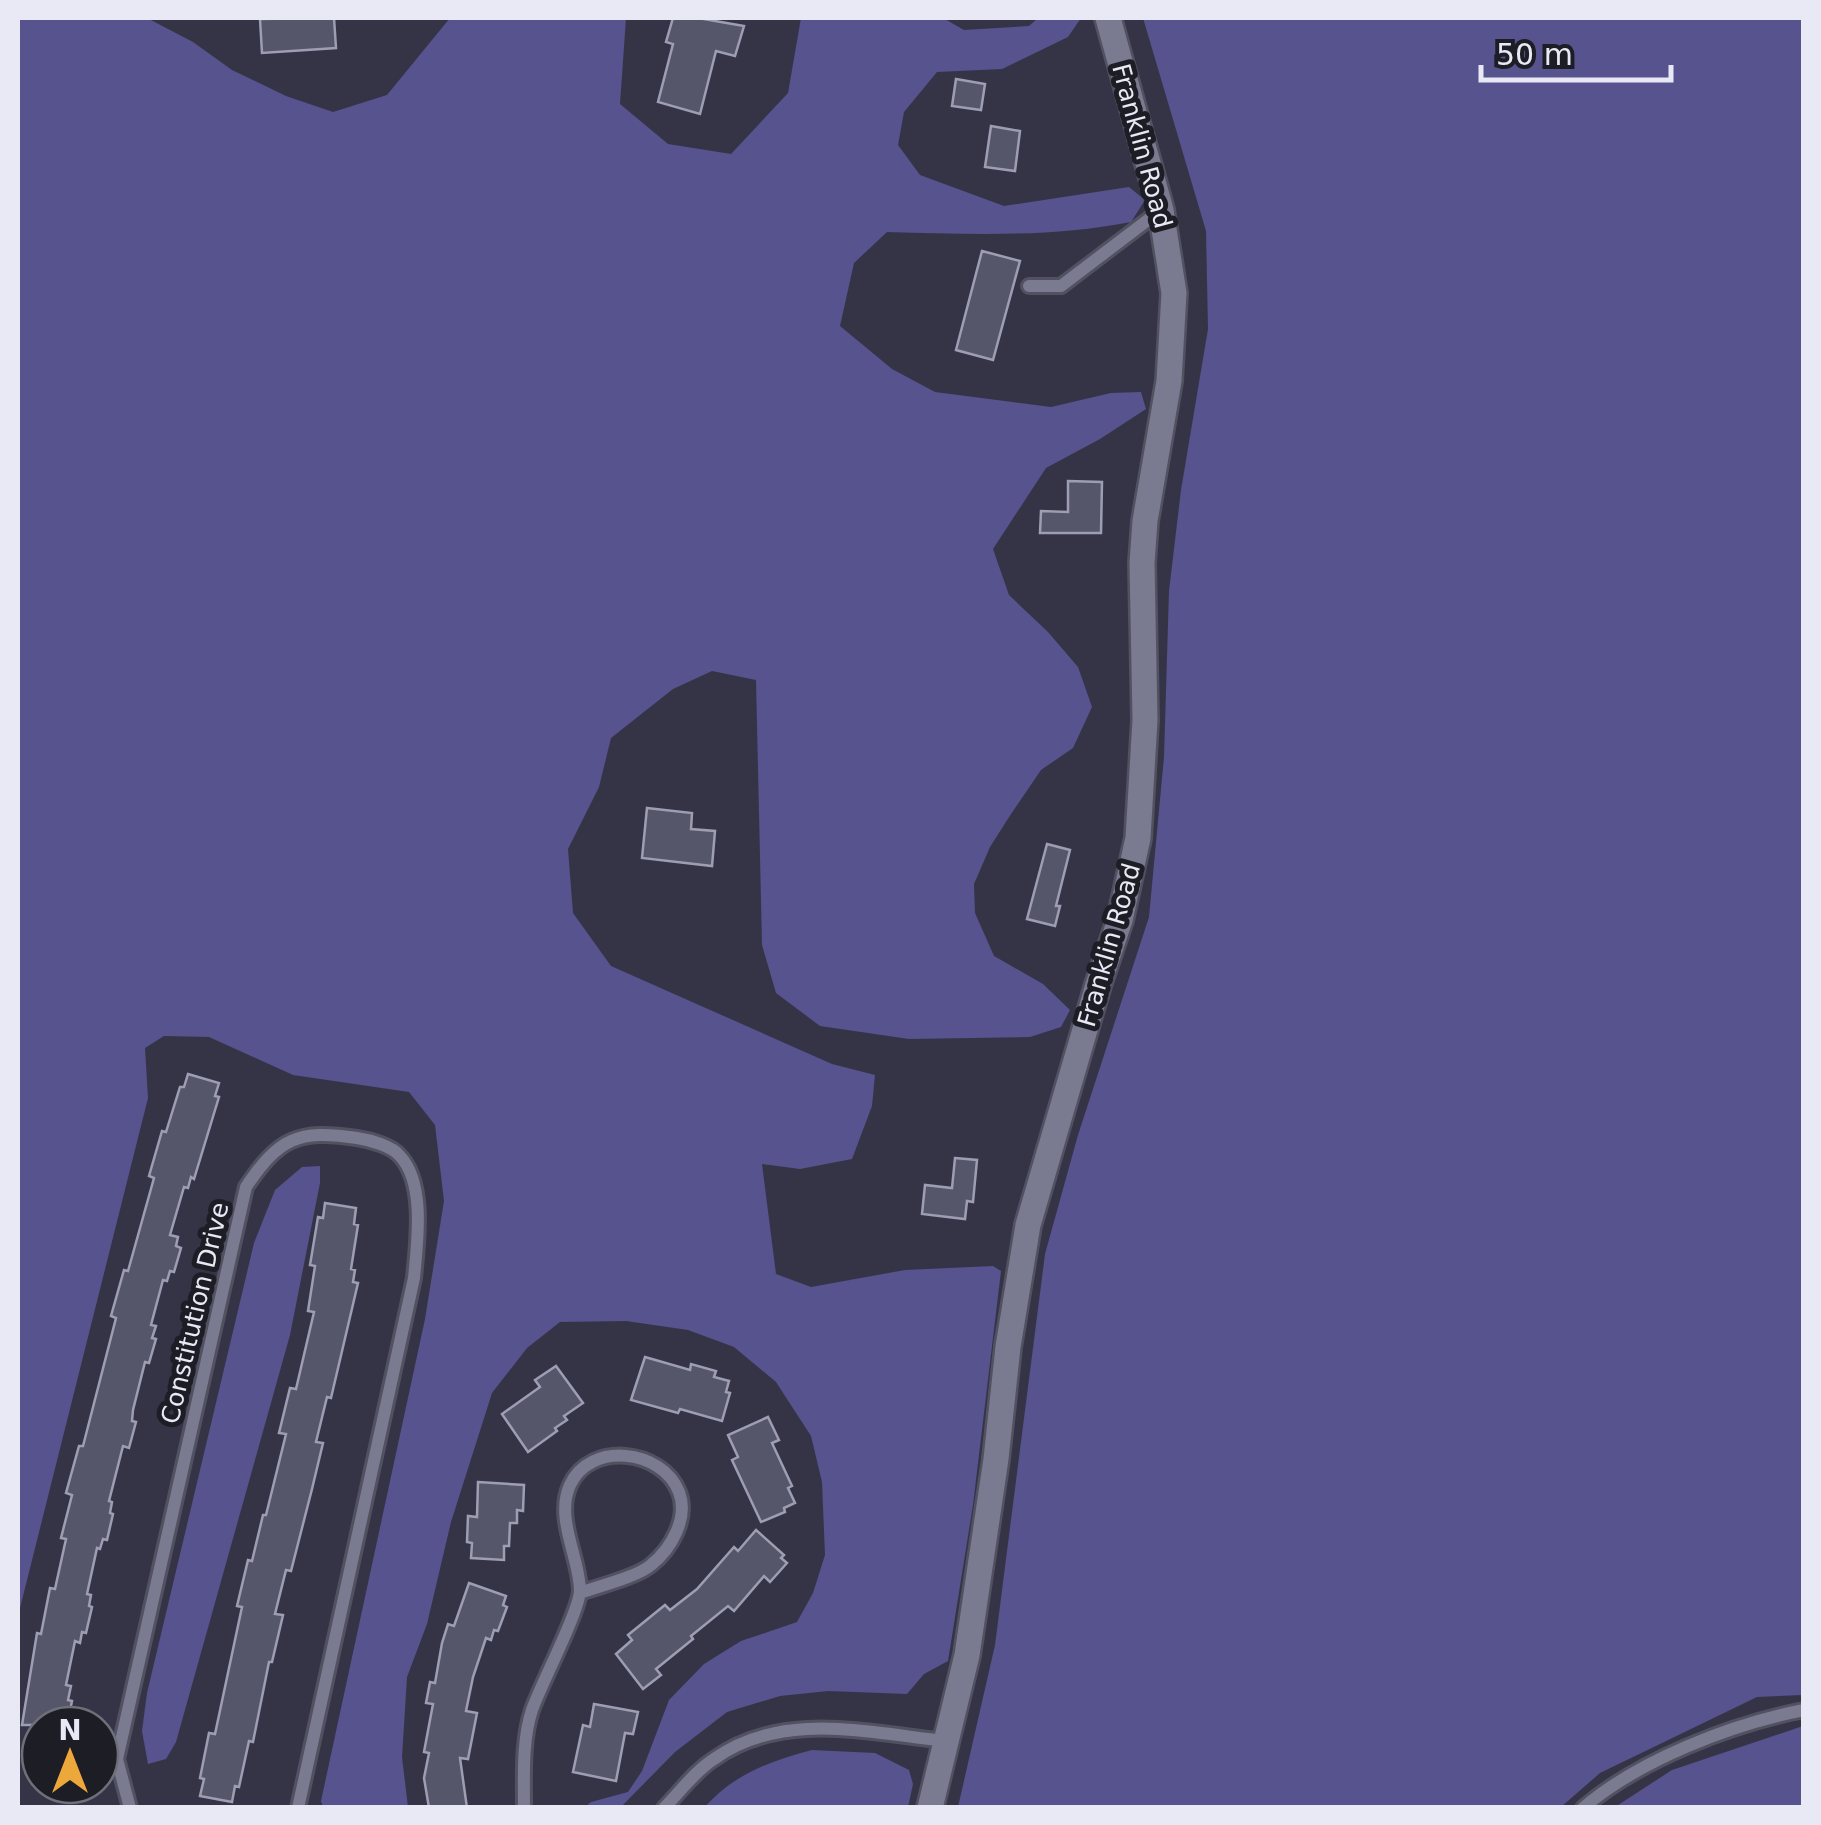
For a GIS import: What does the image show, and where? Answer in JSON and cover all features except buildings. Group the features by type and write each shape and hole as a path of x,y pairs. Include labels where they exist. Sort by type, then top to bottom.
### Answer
{"street":[{"name":"Franklin Road","path":"930,1808 966,1655 1028,1226 1120,920 1138,838 1145,720 1142,563 1145,521 1170,381 1174,292 1161,210 1108,18"}],"lane":[{"path":"1029,286 1061,286 1161,210"},
{"name":"Constitution Drive","path":"130,1808 117,1760 246,1187 267,1156 289,1141 321,1132 371,1140 400,1155 413,1183 419,1212 414,1278 298,1808"},
{"path":"524,1808 525,1750 531,1713 580,1593 565,1508 570,1484 586,1467 617,1455 647,1458 669,1473 681,1496 681,1527 650,1566 580,1593"},
{"path":"1583,1808 1610,1784 1671,1753 1804,1710"},
{"path":"664,1808 712,1760 756,1736 807,1726 946,1741"}],"shaded area":[{"path":"18,18 147,18 193,42 232,70 286,96 333,112 387,95 450,18 626,18 620,104 668,144 731,154 788,93 801,18 943,18 964,30 1029,26 1038,18 1081,18 1068,37 1002,69 937,72 904,112 898,145 920,175 1004,206 1129,187 1145,200 1131,222 1040,233 887,232 854,263 840,326 892,369 935,392 1051,407 1111,393 1141,392 1146,409 1046,468 993,549 1009,595 1078,667 1092,707 1073,748 1041,770 1011,814 990,847 974,884 975,913 994,956 1043,984 1070,1010 1061,1027 1030,1037 909,1039 820,1026 776,993 762,945 756,680 712,671 673,689 611,738 599,787 568,849 573,913 611,966 832,1064 875,1075 872,1106 852,1159 800,1169 762,1164 776,1274 811,1287 905,1270 993,1266 1001,1271 973,1505 948,1661 924,1674 907,1694 828,1691 780,1696 727,1712 675,1752 621,1807 585,1807 628,1792 642,1771 669,1700 704,1664 741,1641 797,1622 813,1593 825,1555 822,1482 811,1436 776,1382 734,1347 688,1330 626,1321 560,1322 527,1348 492,1393 451,1522 427,1624 407,1677 402,1757 408,1807 323,1807 321,1801 425,1319 444,1201 435,1125 409,1092 293,1075 209,1037 164,1036 145,1048 148,1098 18,1616"},
{"path":"1143,18 1803,18 1803,1695 1757,1697 1600,1773 1561,1807 958,1807 995,1645 1045,1254 1078,1135 1149,917 1164,757 1169,591 1181,490 1208,329 1206,231"},
{"path":"320,1166 290,1335 176,1742 166,1759 148,1764 142,1731 147,1693 254,1243 275,1190 302,1167"},
{"path":"1803,1726 1803,1807 1615,1807 1672,1770"},
{"path":"812,1750 875,1753 909,1770 913,1784 908,1807 705,1807 754,1770"}]}
